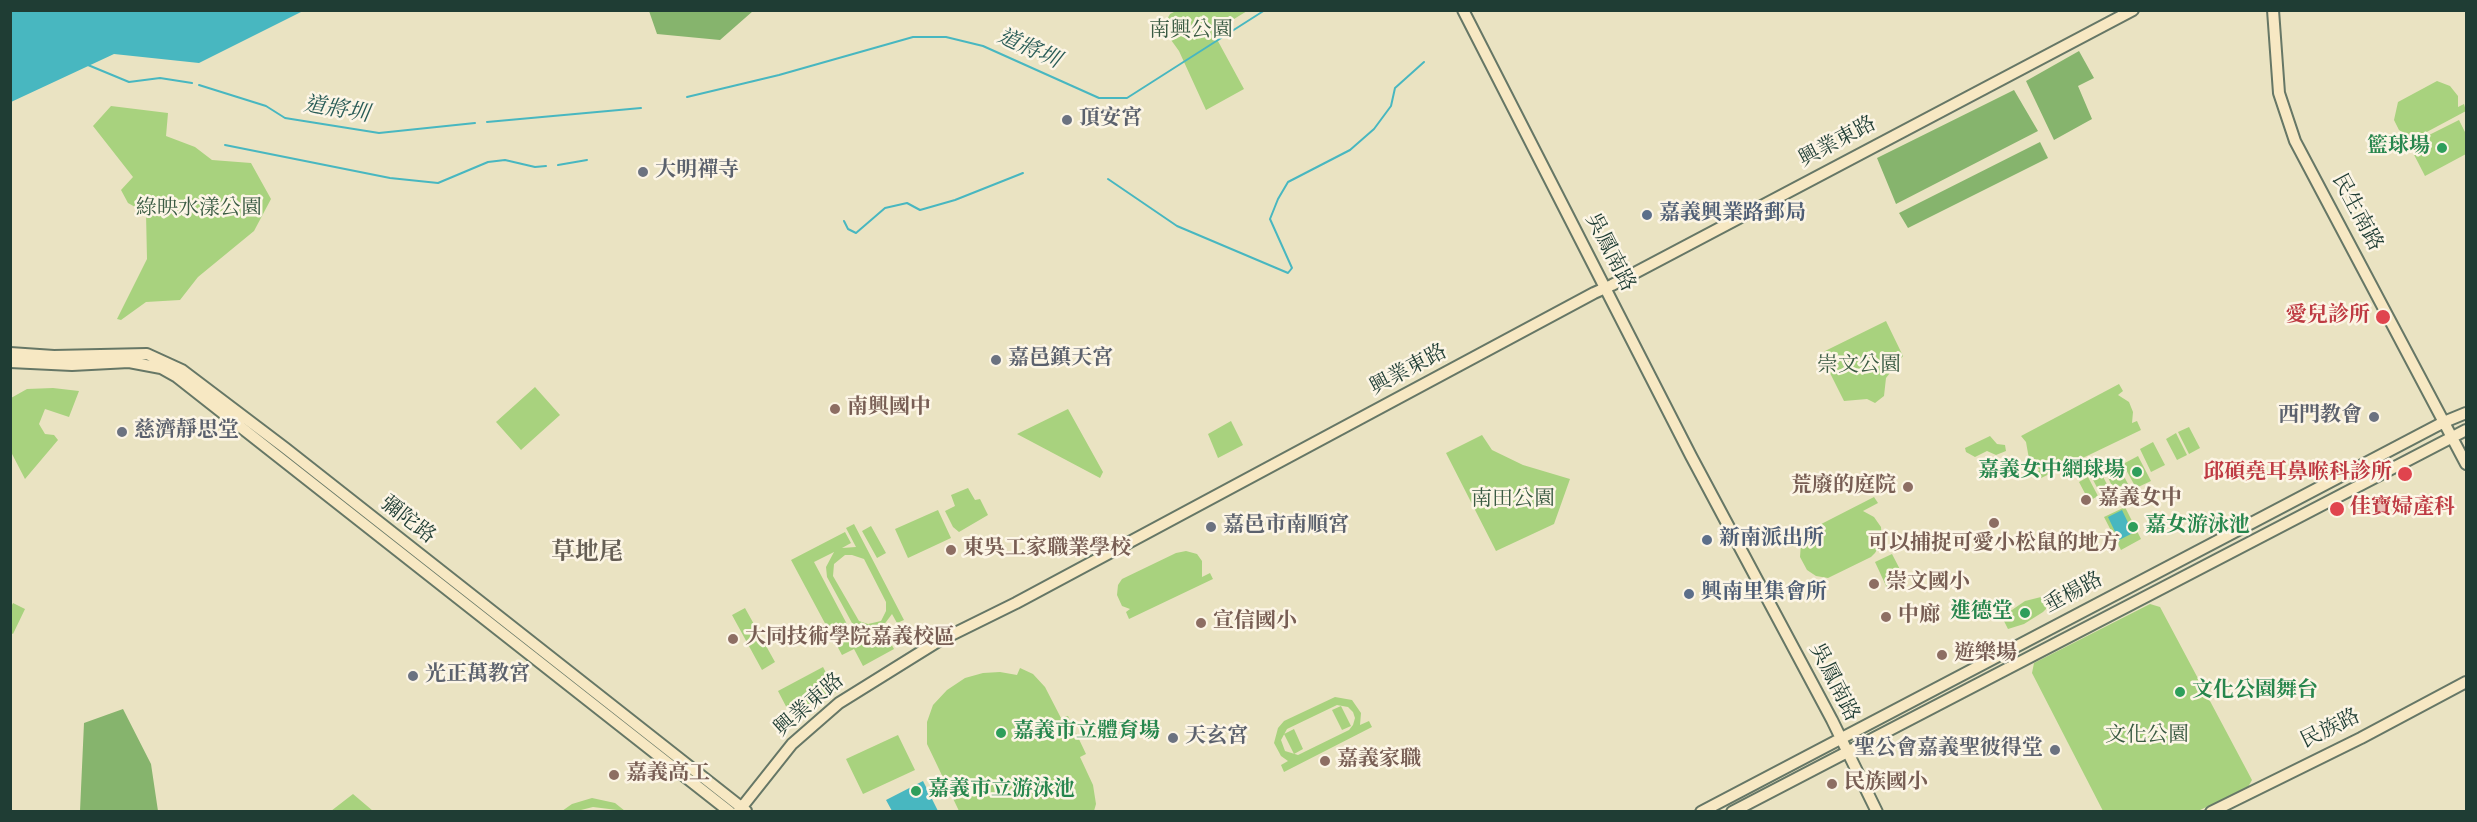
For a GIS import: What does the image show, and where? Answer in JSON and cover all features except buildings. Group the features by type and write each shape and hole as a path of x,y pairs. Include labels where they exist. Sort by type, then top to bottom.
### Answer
{"street":[{"name":"吳鳳南路","path":"1456,10 1603,289"},
{"name":"吳鳳南路","path":"1463,10 1738,560 1826,723 1840,739 1877,812"},
{"name":"興業東路","path":"739,810 792,744 838,703 924,649 2133,10"},
{"name":"民生南路","path":"2273,10 2279,93 2295,141 2466,464"},
{"name":"彌陀路","path":"10,353 54,356 147,354 182,370 285,448 739,810"},
{"name":"彌陀路","path":"10,362 72,365 129,362 161,368 177,377 739,810"},
{"name":"垂楊路","path":"1701,812 2444,422 2466,413"},
{"name":"垂楊路","path":"1732,812 2466,430"},
{"name":"民族路","path":"2211,812 2361,738 2466,682"}],"green space":[{"path":"649,10 753,11 720,40 657,34"},
{"name":"南興公園","path":"1176,11 1247,11 1213,32 1244,89 1206,110 1179,51 1166,33 1165,23 1170,14"},
{"path":"2079,51 2094,78 2078,86 2092,119 2054,140 2026,81"},
{"path":"2437,81 2450,86 2458,96 2458,107 2464,104 2466,111 2408,142 2405,136 2407,135 2399,130 2394,120 2398,102"},
{"path":"2014,90 2038,131 1896,204 1877,158"},
{"name":"綠映水漾公園","path":"111,106 168,113 166,136 195,147 212,160 251,163 271,199 254,231 198,277 180,300 146,302 121,320 117,319 147,259 146,213 128,203 121,190 133,177 93,126"},
{"path":"2459,120 2466,134 2466,154 2425,176 2409,145"},
{"path":"2040,142 2048,158 1908,228 1899,213"},
{"name":"崇文公園","path":"1886,321 1903,356 1886,378 1884,396 1875,403 1867,399 1844,401 1822,357 1825,351"},
{"path":"2119,384 2123,391 2118,395 2129,402 2133,412 2132,423 2137,421 2141,430 2039,479 2036,472 2040,470 2029,459 2026,442 2021,436"},
{"path":"535,387 560,415 521,450 496,422"},
{"path":"53,388 79,391 69,417 45,409 39,424 45,434 54,435 58,440 25,479 11,452 11,398 27,389"},
{"path":"1068,409 1103,472 1100,478 1017,434"},
{"path":"1231,421 1243,445 1218,458 1208,434"},
{"path":"2189,427 2200,448 2189,454 2178,432"},
{"path":"2176,433 2187,455 2177,460 2166,439"},
{"name":"南田公園","path":"1482,435 1492,450 1523,465 1570,479 1554,524 1496,551 1446,453"},
{"path":"1990,436 1997,444 2005,445 2006,451 1996,455 1987,451 1975,457 1966,452 1965,448"},
{"path":"2153,442 2165,465 2151,472 2140,449"},
{"name":"嘉義女中網球場","path":"2138,456 2151,481 2136,488 2123,464"},
{"path":"2116,461 2128,484 2114,490 2103,467"},
{"path":"2100,471 2110,490 2101,495 2091,476"},
{"path":"2088,477 2098,496 2089,501 2079,482"},
{"path":"968,488 975,500 980,499 988,515 959,532 953,527 945,511 955,506 951,495"},
{"path":"1874,497 1878,503 1863,511 1874,517 1881,527 1882,541 1875,553 1828,578 1816,576 1807,570 1800,557 1801,543 1792,547 1788,541"},
{"path":"2125,507 2141,539 2121,550 2104,517"},
{"path":"938,510 951,538 908,558 895,529"},
{"path":"854,524 904,620 897,623 892,614 880,630 868,631 857,627 852,623 827,577 826,567 834,552 814,562 857,643 883,630 894,649 863,666 854,649 842,655 791,560 845,532 851,543 842,548 856,547 846,528","holes":["845,555 864,559 886,602 886,611 881,621 868,624 859,621 833,576 834,564"]},
{"path":"871,526 886,553 877,558 862,531"},
{"path":"1186,551 1197,554 1202,561 1202,577 1210,573 1213,579 1129,619 1126,612 1130,609 1122,606 1117,595 1118,585 1122,579 1176,553"},
{"path":"1892,554 1905,579 1887,588 1875,562"},
{"name":"進德堂","path":"2041,597 2047,608 2043,612 2024,624 2008,629 2002,617 2025,601"},
{"path":"13,603 25,609 13,634 11,633 10,609"},
{"name":"文化公園","path":"2150,604 2160,607 2252,780 2248,787 2198,811 2103,811 2032,673 2034,663"},
{"path":"745,608 775,662 762,670 732,615"},
{"path":"823,667 836,692 791,716 778,691"},
{"name":"嘉義市立體育場","path":"1020,668 1033,674 1045,687 1061,718 1068,716 1086,754 1080,757 1093,785 1096,804 1094,811 959,811 927,744 927,722 933,705 947,690 965,678 983,673 1000,672 1017,675"},
{"path":"1335,697 1352,700 1361,713 1360,725 1369,721 1372,727 1284,772 1281,765 1288,761 1281,756 1274,743 1278,728 1284,721","holes":["1337,705 1348,707 1355,718 1349,730 1298,755 1285,751 1281,740 1287,729"]},
{"path":"1341,706 1351,726 1342,730 1332,710"},
{"path":"123,709 151,764 158,811 80,811 84,723"},
{"path":"1294,729 1303,749 1294,754 1284,734"},
{"path":"898,735 915,770 863,794 846,759"},
{"path":"353,794 373,811 331,811"},
{"path":"592,798 615,803 625,811 593,807 577,811 562,811 572,804"}],"water":[{"path":"10,11 303,11 199,63 114,54 11,102"},
{"path":"2122,510 2133,533 2119,540 2108,517"},
{"name":"嘉義市立游泳池","path":"923,781 938,811 892,811 886,800"}],"waterway":[{"name":"道將圳","path":"687,97 779,75 913,37 946,37 983,46 1099,98 1127,98 1265,10"},
{"path":"1108,179 1177,226 1288,273 1292,268 1270,219 1288,182 1350,150 1374,129 1391,106 1395,88 1424,62"},
{"name":"道將圳","path":"88,65 129,82 160,78 192,83"},
{"name":"道將圳","path":"199,85 266,106 285,118 379,133 475,123"},
{"name":"道將圳","path":"487,122 641,108"},
{"path":"225,145 390,178 438,183 488,162 505,160 535,167 546,166"},
{"path":"558,165 587,160"},
{"path":"844,221 848,229 856,233 885,208 907,203 920,210 955,200 1023,173"}],"place":[{"name":"頂安宮","path":"1067,120"},
{"name":"籃球場","path":"2442,148"},
{"name":"大明禪寺","path":"643,172"},
{"name":"嘉義興業路郵局","path":"1647,215"},
{"name":"愛兒診所","path":"2383,317"},
{"name":"嘉邑鎮天宮","path":"996,360"},
{"name":"南興國中","path":"835,409"},
{"name":"西門教會","path":"2374,417"},
{"name":"慈濟靜思堂","path":"122,432"},
{"name":"嘉義女中網球場","path":"2137,472"},
{"name":"邱碩堯耳鼻喉科診所","path":"2405,474"},
{"name":"荒廢的庭院","path":"1908,487"},
{"name":"嘉義女中","path":"2086,500"},
{"name":"佳寶婦產科","path":"2337,509"},
{"name":"可以捕捉可愛小松鼠的地方","path":"1994,523"},
{"name":"嘉邑市南順宮","path":"1211,527"},
{"name":"嘉女游泳池","path":"2133,527"},
{"name":"新南派出所","path":"1707,540"},
{"name":"東吳工家職業學校","path":"951,550"},
{"name":"崇文國小","path":"1874,584"},
{"name":"興南里集會所","path":"1689,594"},
{"name":"進德堂","path":"2025,613"},
{"name":"中廊","path":"1886,617"},
{"name":"宣信國小","path":"1201,623"},
{"name":"大同技術學院嘉義校區","path":"733,639"},
{"name":"遊樂場","path":"1942,655"},
{"name":"光正萬教宮","path":"413,676"},
{"name":"文化公園舞台","path":"2180,692"},
{"name":"嘉義市立體育場","path":"1001,733"},
{"name":"天玄宮","path":"1173,738"},
{"name":"聖公會嘉義聖彼得堂","path":"2055,750"},
{"name":"嘉義家職","path":"1325,761"},
{"name":"嘉義高工","path":"614,775"},
{"name":"民族國小","path":"1832,784"},
{"name":"嘉義市立游泳池","path":"916,791"}],"district":[{"name":"草地尾","path":"587,554"}]}
